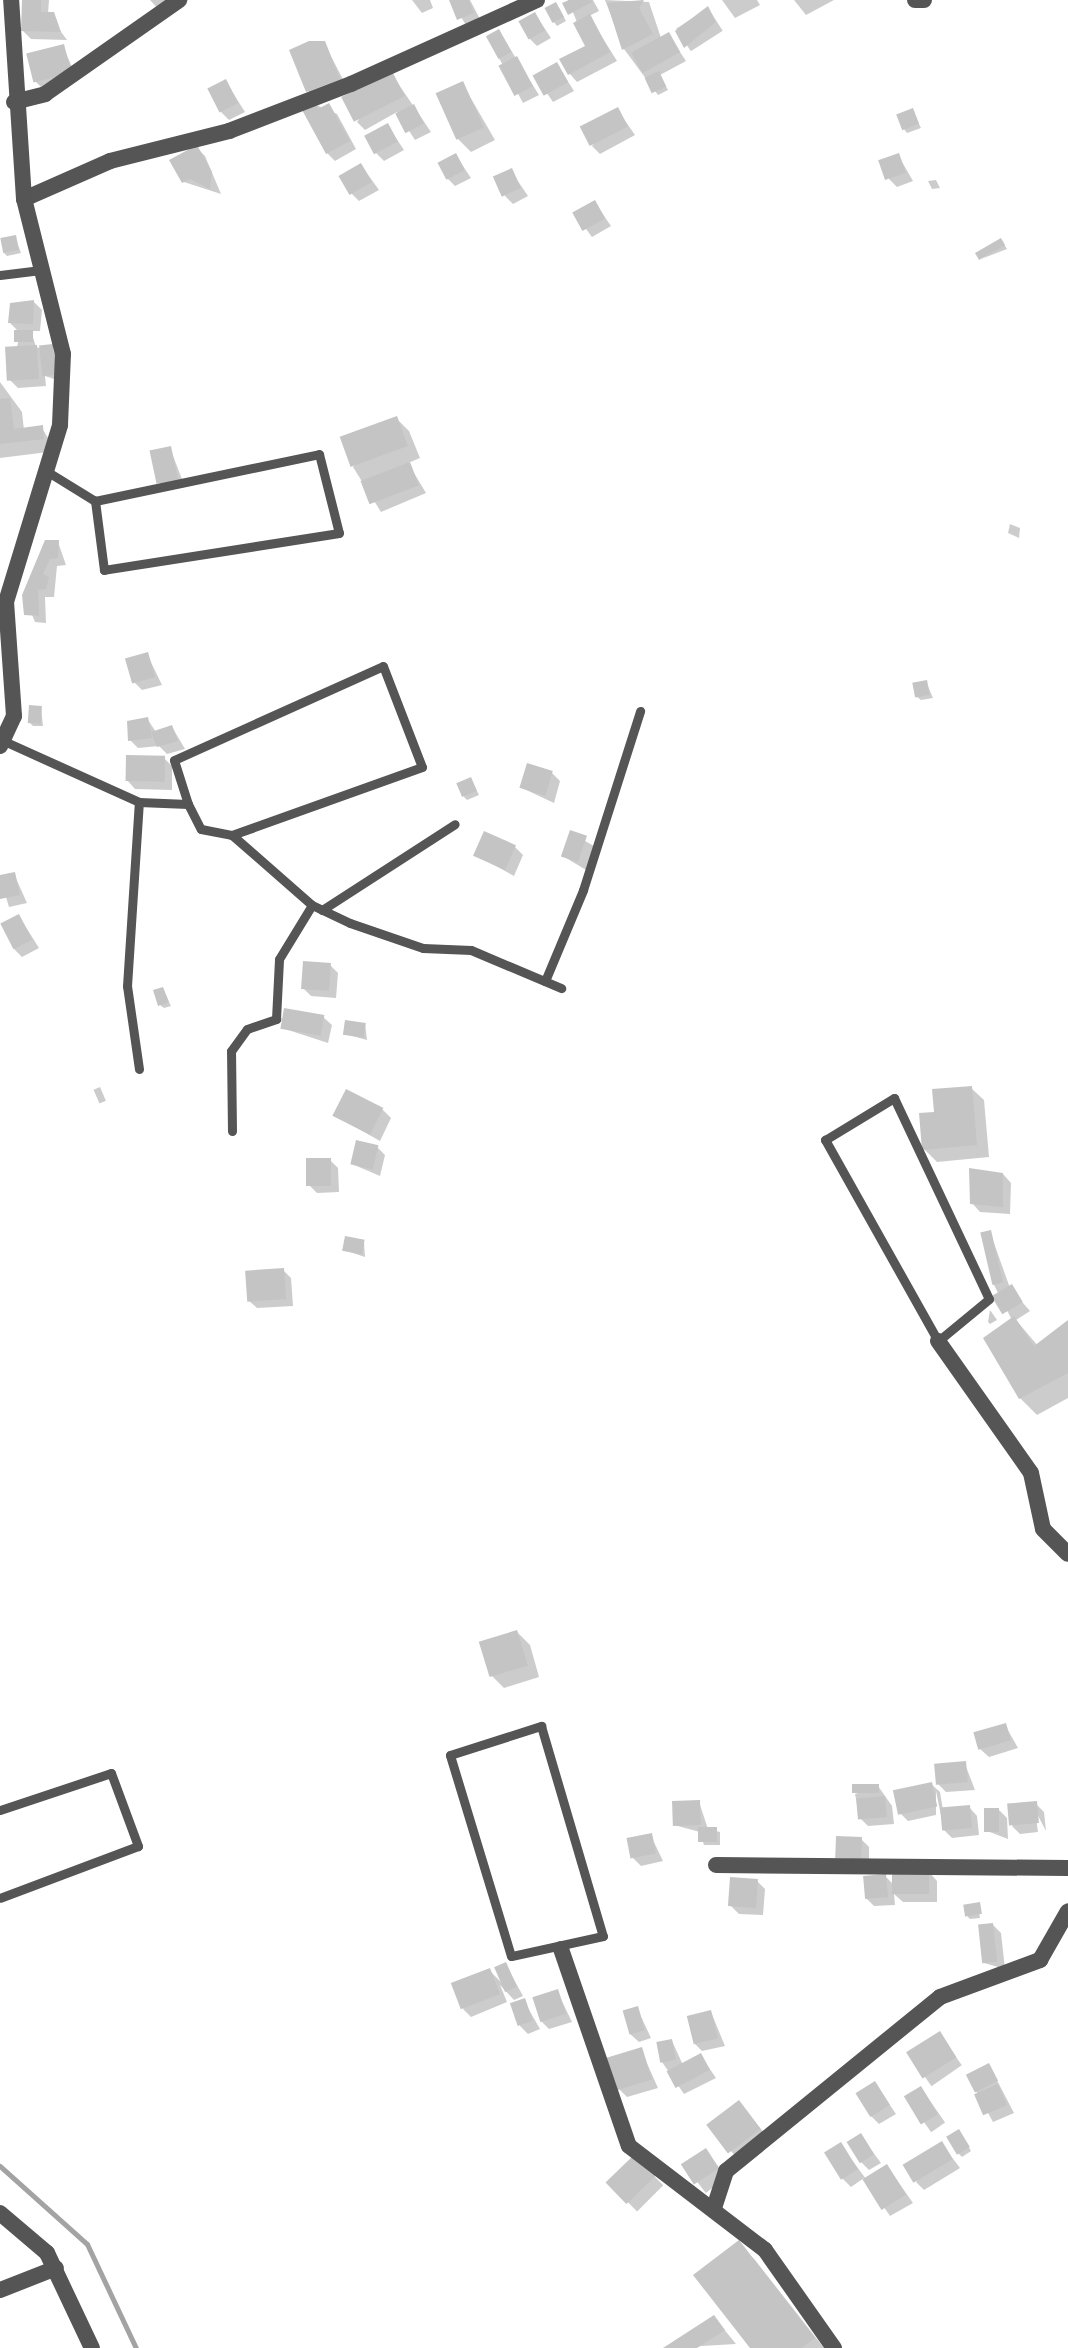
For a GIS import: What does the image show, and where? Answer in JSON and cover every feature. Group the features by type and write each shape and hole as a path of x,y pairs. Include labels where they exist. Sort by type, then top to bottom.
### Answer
{"street":[{"path":"2,743 14,716 6,602 60,425 63,354 24,199 14,102 11,0"},
{"path":"14,102 45,94 179,0"},
{"path":"24,199 125,156 229,131 327,94 537,0"},
{"path":"915,0 924,0"},
{"path":"938,1341 1031,1473 1043,1529 1068,1554"},
{"path":"716,1865 1068,1868"},
{"path":"714,2208 726,2171 940,1997 1040,1960 1068,1911"},
{"path":"561,1949 629,2146 765,2250 834,2348"},
{"path":"0,2213 56,2268 92,2348"},
{"path":"0,2290 56,2268"}],"lane":[{"path":"0,275 41,270"},
{"path":"48,472 95,501 319,454 339,533 104,570 95,501"},
{"path":"232,835 422,767 383,666 174,760 188,804 201,829 232,835 312,905 322,910 423,948 471,950 561,988"},
{"path":"545,981 583,890 640,711"},
{"path":"2,743 139,802 188,804"},
{"path":"139,802 127,986 139,1069"},
{"path":"322,910 455,824"},
{"path":"232,1131 231,1051 247,1029 276,1019 279,959 312,905"},
{"path":"894,1098 989,1299 938,1341 825,1140 894,1098"},
{"path":"541,1726 603,1936 561,1949 511,1956 450,1755 541,1726"},
{"path":"0,1810 111,1773 138,1846 0,1898"}],"building":[{"path":"22,0 41,0 41,12 54,12 61,32 21,31"},
{"path":"449,0 469,0 474,13 457,20"},
{"path":"569,0 592,2 568,15 562,3"},
{"path":"644,0 639,8 653,34 622,50 607,3"},
{"path":"556,2 564,17 553,23 545,8"},
{"path":"708,6 716,22 684,48 675,31"},
{"path":"535,12 545,30 529,40 518,21"},
{"path":"590,14 610,52 568,75 559,59 585,46 573,23"},
{"path":"499,29 512,52 498,59 486,36"},
{"path":"669,32 680,52 643,73 631,53"},
{"path":"309,41 325,41 340,79 306,92 289,50"},
{"path":"64,44 71,73 33,83 26,53"},
{"path":"517,56 533,86 514,96 498,66"},
{"path":"557,62 568,82 544,96 533,76"},
{"path":"392,71 405,96 354,122 341,97"},
{"path":"659,71 666,86 652,93 644,78"},
{"path":"226,79 238,103 220,113 207,89"},
{"path":"463,81 484,128 456,140 436,93"},
{"path":"314,101 318,109 329,103 350,141 326,154 301,108"},
{"path":"414,104 424,124 405,133 395,114"},
{"path":"618,107 628,127 590,146 580,127"},
{"path":"913,108 919,124 902,130 896,114"},
{"path":"388,123 398,142 374,154 364,136"},
{"path":"197,145 212,172 210,189 190,179 182,183 169,160"},
{"path":"456,153 465,170 446,180 437,163"},
{"path":"899,153 906,173 885,180 878,160"},
{"path":"361,163 372,182 349,195 338,176"},
{"path":"512,168 521,188 502,197 493,177"},
{"path":"595,200 605,218 582,231 572,213"},
{"path":"16,235 19,250 3,253 0,238"},
{"path":"1001,238 1005,245 979,260 975,253"},
{"path":"34,300 33,324 8,323 10,303"},
{"path":"14,330 33,330 33,342 14,342"},
{"path":"53,344 56,375 42,376 39,345"},
{"path":"37,345 39,379 7,381 5,347"},
{"path":"10,398 14,429 43,425 44,439 0,444 0,399"},
{"path":"397,416 408,446 351,467 340,437"},
{"path":"171,446 178,479 157,484 149,451"},
{"path":"410,462 419,485 369,504 361,481"},
{"path":"45,540 59,540 58,558 50,559 43,574 49,577 46,589 38,590 39,616 24,615 22,595"},
{"path":"148,652 155,677 132,684 125,659"},
{"path":"927,680 930,695 915,698 912,683"},
{"path":"29,705 42,706 41,724 28,723"},
{"path":"148,717 152,738 128,741 127,721"},
{"path":"172,725 178,741 157,747 151,732"},
{"path":"126,755 165,756 165,782 126,781"},
{"path":"527,763 553,771 545,796 519,788"},
{"path":"471,777 477,791 462,797 456,783"},
{"path":"570,830 587,836 578,862 561,856"},
{"path":"484,831 516,845 505,870 473,856"},
{"path":"15,872 20,895 0,899 0,875"},
{"path":"19,914 32,940 13,949 0,924"},
{"path":"303,961 331,963 329,991 301,989"},
{"path":"163,987 169,1002 158,1006 153,990"},
{"path":"284,1008 324,1015 321,1036 280,1029"},
{"path":"345,1020 366,1023 364,1038 343,1035"},
{"path":"972,1086 977,1145 922,1150 919,1113 934,1112 932,1089"},
{"path":"346,1089 383,1108 370,1135 332,1116"},
{"path":"356,1140 378,1145 373,1170 350,1164"},
{"path":"306,1158 331,1158 331,1186 306,1186"},
{"path":"969,1168 1003,1173 1003,1207 970,1204"},
{"path":"991,1230 1003,1283 992,1285 980,1232"},
{"path":"345,1236 365,1240 362,1255 342,1251"},
{"path":"284,1268 286,1299 247,1302 245,1271"},
{"path":"1012,1284 1023,1302 1002,1314 991,1296"},
{"path":"1014,1316 1034,1346 1068,1320 1068,1373 1019,1399 983,1338"},
{"path":"517,1630 528,1665 490,1677 479,1642"},
{"path":"1006,1723 1011,1740 978,1750 973,1732"},
{"path":"966,1761 968,1782 936,1785 934,1764"},
{"path":"932,1782 937,1806 898,1815 893,1790"},
{"path":"852,1784 879,1784 879,1793 852,1793"},
{"path":"885,1796 887,1817 858,1819 856,1799"},
{"path":"700,1800 701,1825 673,1826 672,1801"},
{"path":"1037,1801 1039,1823 1009,1826 1007,1804"},
{"path":"970,1805 972,1828 942,1831 940,1808"},
{"path":"984,1808 999,1808 999,1832 984,1832"},
{"path":"698,1827 717,1827 717,1842 698,1842"},
{"path":"652,1833 656,1854 630,1859 626,1838"},
{"path":"836,1836 862,1837 861,1859 835,1858"},
{"path":"892,1870 929,1870 929,1894 892,1894"},
{"path":"886,1874 888,1897 865,1899 863,1876"},
{"path":"730,1877 758,1879 756,1908 728,1906"},
{"path":"980,1902 982,1914 965,1917 963,1905"},
{"path":"993,1923 997,1962 982,1963 978,1925"},
{"path":"506,1962 517,1987 505,1992 494,1967"},
{"path":"490,1968 500,1994 461,2009 451,1983"},
{"path":"558,1989 566,2014 540,2022 532,1997"},
{"path":"525,1998 533,2021 518,2026 510,2003"},
{"path":"638,2006 645,2030 630,2034 623,2010"},
{"path":"711,2010 718,2038 694,2044 687,2016"},
{"path":"940,2031 956,2057 923,2078 906,2052"},
{"path":"672,2039 676,2060 660,2063 656,2042"},
{"path":"642,2047 652,2080 617,2090 607,2058"},
{"path":"701,2053 710,2070 675,2088 667,2071"},
{"path":"989,2063 998,2081 975,2093 966,2075"},
{"path":"875,2081 890,2105 870,2117 855,2093"},
{"path":"998,2084 1007,2105 983,2115 974,2094"},
{"path":"921,2086 938,2114 921,2125 904,2096"},
{"path":"739,2100 761,2129 728,2153 706,2125"},
{"path":"959,2129 970,2147 957,2155 946,2137"},
{"path":"861,2133 874,2154 860,2163 847,2142"},
{"path":"942,2141 953,2159 913,2183 903,2165"},
{"path":"841,2142 858,2169 841,2180 824,2153"},
{"path":"706,2148 719,2168 694,2184 681,2164"},
{"path":"635,2154 656,2176 626,2204 606,2182"},
{"path":"887,2164 906,2195 881,2210 862,2179"},
{"path":"739,2240 815,2338 802,2348 750,2348 693,2275"},
{"path":"714,2315 725,2330 697,2348 663,2348"}],"waterway":[{"path":"0,2166 87,2244 136,2348"}]}
